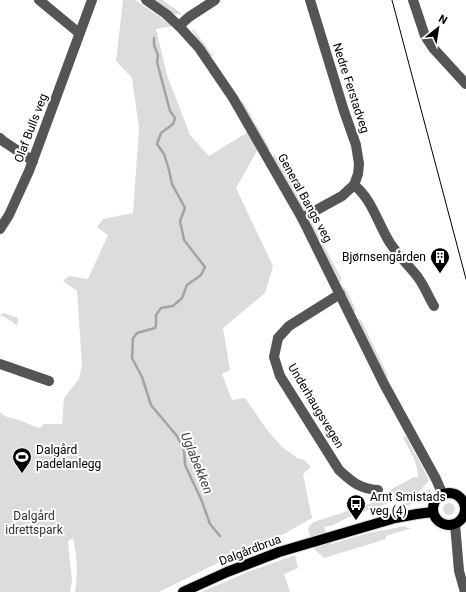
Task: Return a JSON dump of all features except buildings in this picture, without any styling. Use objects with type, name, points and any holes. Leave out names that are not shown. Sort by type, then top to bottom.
[{"type":"main road","points":[[453,494],[462,500],[465,510],[460,520],[455,524],[450,525],[439,522],[435,517],[434,506],[438,498],[443,495],[453,494]]},
{"type":"main road","name":"Dalgårdbrua","points":[[183,592],[227,572],[279,552],[395,518],[434,512]]},
{"type":"street","points":[[39,0],[79,33]]},
{"type":"street","name":"Olaf Bulls veg","points":[[0,229],[9,215],[33,161],[92,0]]},
{"type":"street","name":"General Bangs veg","points":[[146,0],[166,14],[179,26],[198,48],[233,98],[302,218],[384,384],[436,479],[443,495]]},
{"type":"street","points":[[179,26],[189,17],[215,0]]},
{"type":"street","name":"Nedre Ferstadveg","points":[[310,0],[356,145],[359,164],[358,174],[354,185]]},
{"type":"street","points":[[413,0],[425,36],[433,48],[466,84]]},
{"type":"street","points":[[0,138],[33,161]]},
{"type":"street","points":[[302,218],[342,196],[354,185],[361,190],[397,254],[418,278],[434,306]]},
{"type":"street","name":"Underhaugsvegen","points":[[340,294],[289,326],[278,338],[274,357],[280,376],[339,470],[359,486],[378,490]]},
{"type":"street","points":[[0,364],[49,381]]},
{"type":"street","points":[[455,524],[458,571],[465,592]]},
{"type":"green space","name":"Dalgård idrettspark","points":[[123,0],[135,0],[173,26],[156,29],[167,75],[190,135],[209,156],[248,132],[258,149],[236,188],[273,266],[265,293],[223,328],[230,370],[222,374],[232,400],[245,398],[268,431],[281,446],[297,458],[304,460],[311,467],[303,474],[312,518],[284,534],[246,549],[159,592],[75,592],[77,565],[73,538],[68,541],[72,581],[70,592],[0,592],[0,412],[7,417],[40,428],[44,424],[62,424],[64,398],[79,379],[82,364],[77,291],[63,281],[69,276],[88,279],[108,235],[97,227],[103,219],[133,213],[139,128],[132,78],[116,61]]},
{"type":"green space","points":[[152,0],[162,0],[182,14],[173,14]]},
{"type":"green space","points":[[192,30],[194,30],[213,56],[210,56]]},
{"type":"green space","points":[[242,102],[270,149],[268,150],[241,103]]},
{"type":"green space","points":[[274,154],[305,209],[301,208],[273,157]]},
{"type":"green space","points":[[311,221],[341,278],[341,282],[311,226]]},
{"type":"green space","points":[[341,285],[347,291],[356,311],[354,312]]},
{"type":"green space","points":[[4,313],[18,318],[17,326],[0,315]]},
{"type":"green space","points":[[358,318],[361,320],[388,378],[358,320]]},
{"type":"green space","points":[[406,436],[429,480],[421,489],[412,495],[403,497],[388,497],[388,491],[414,477],[418,477],[415,461],[403,438]]},
{"type":"green space","points":[[431,488],[428,495],[417,502],[417,498]]},
{"type":"green space","points":[[397,500],[349,517],[333,525],[324,527],[331,544],[369,533],[405,526],[407,528],[412,528],[386,536],[386,539],[324,558],[315,550],[308,530],[310,525],[314,522],[378,501]]},
{"type":"green space","points":[[409,501],[412,504],[384,512]]},
{"type":"green space","points":[[447,503],[451,503],[455,509],[451,515],[447,515],[443,511],[443,507]]},
{"type":"green space","points":[[295,555],[298,568],[284,574],[290,592],[201,592],[248,572]]},
{"type":"waterway","name":"Uglabekken","points":[[154,38],[154,45],[158,55],[157,62],[170,111],[175,118],[173,124],[161,133],[157,144],[164,154],[172,184],[185,208],[180,221],[184,240],[205,267],[201,275],[187,285],[182,298],[173,306],[161,308],[156,315],[155,328],[137,333],[133,338],[132,358],[142,377],[151,405],[177,436],[184,450],[185,465],[201,499],[210,524],[220,536]]},
{"type":"tram line","points":[[392,0],[466,279]]},
{"type":"place","name":"Bjørnsengården","points":[[440,274]]},
{"type":"place","name":"Dalgård padelanlegg","points":[[22,474]]},
{"type":"place","name":"Arnt Smistads veg (4)","points":[[356,521]]}]
